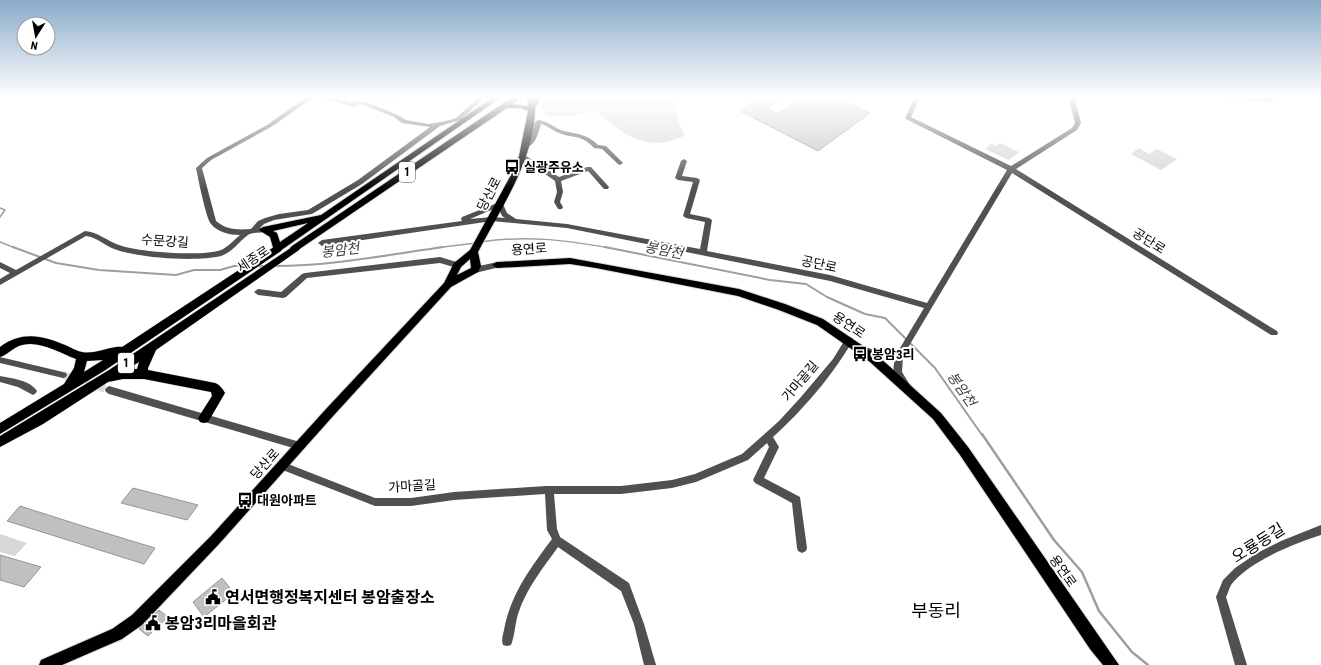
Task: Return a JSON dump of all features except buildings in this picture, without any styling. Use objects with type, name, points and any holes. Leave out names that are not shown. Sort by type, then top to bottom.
[{"type":"highway","name":"세종로","points":[[0,442],[153,346],[295,248]]},
{"type":"highway","name":"세종로","points":[[0,429],[68,388],[277,249]]},
{"type":"highway","points":[[0,353],[16,341],[34,338],[82,357],[102,356],[131,347]]},
{"type":"highway","points":[[144,374],[142,368],[153,346]]},
{"type":"highway","points":[[68,388],[80,369],[82,357]]},
{"type":"highway","points":[[101,380],[123,374],[144,374],[215,388],[219,392],[217,398],[204,418]]},
{"type":"main road","name":"세종로","points":[[277,249],[455,127]]},
{"type":"main road","name":"세종로","points":[[295,248],[474,127]]},
{"type":"main road","name":"당산로","points":[[459,266],[473,252],[500,204],[523,156],[528,127]]},
{"type":"main road","points":[[263,230],[324,217]]},
{"type":"main road","points":[[263,230],[274,235],[277,249]]},
{"type":"main road","points":[[473,252],[475,267]]},
{"type":"main road","points":[[448,285],[459,266],[470,261],[475,267]]},
{"type":"main road","name":"용연로","points":[[497,265],[570,261],[739,293],[782,307],[820,322],[853,343],[908,388],[937,416],[964,451],[1095,644],[1112,665]]},
{"type":"main road","points":[[459,266],[459,275],[465,275]]},
{"type":"main road","points":[[448,285],[475,267]]},
{"type":"main road","name":"당산로","points":[[46,665],[117,634],[137,620],[169,588],[283,466],[448,285]]},
{"type":"street","name":"세종로","points":[[263,230],[250,232],[223,231],[213,222],[199,168],[209,159],[267,127]]},
{"type":"street","name":"수문강길","points":[[19,272],[79,235],[91,233],[117,247],[141,252],[180,255],[220,254],[262,222],[273,218],[302,215],[310,212],[360,182],[435,127]]},
{"type":"street","points":[[524,146],[534,139],[537,127]]},
{"type":"street","points":[[554,127],[564,133],[570,132],[589,139],[596,147],[604,147],[620,162]]},
{"type":"street","name":"공단로","points":[[926,127],[1011,169],[1274,333]]},
{"type":"street","points":[[908,388],[898,372],[900,354],[1011,169],[1075,127]]},
{"type":"street","points":[[523,156],[558,180],[560,192],[556,202],[560,207]]},
{"type":"street","points":[[684,161],[678,178],[697,180],[686,216],[709,220],[703,254]]},
{"type":"street","points":[[558,180],[589,168],[606,187]]},
{"type":"street","points":[[322,243],[453,224],[500,204],[504,214],[516,221]]},
{"type":"street","name":"공단로","points":[[453,224],[516,221],[575,228],[830,278],[928,306]]},
{"type":"street","points":[[258,292],[283,295],[305,276],[440,260],[459,266]]},
{"type":"street","points":[[0,265],[19,272]]},
{"type":"street","points":[[475,267],[497,265]]},
{"type":"street","points":[[0,282],[19,272]]},
{"type":"street","points":[[853,343],[877,354],[900,354]]},
{"type":"street","name":"가마골길","points":[[283,466],[375,502],[411,502],[454,496],[549,490],[621,490],[672,484],[696,478],[745,457],[804,400],[853,343]]},
{"type":"street","points":[[0,360],[63,375]]},
{"type":"street","points":[[0,379],[20,384],[33,391]]},
{"type":"street","points":[[110,390],[300,446]]},
{"type":"street","points":[[768,436],[774,447],[758,480],[797,500],[802,548]]},
{"type":"street","points":[[549,490],[552,530],[557,540],[625,588],[639,624],[650,665]]},
{"type":"street","name":"오룡동길","points":[[1241,665],[1220,597],[1228,581],[1257,559],[1295,538],[1321,530]]},
{"type":"street","points":[[507,641],[513,613],[518,600],[557,540]]},
{"type":"shaded area","points":[[615,127],[681,127],[685,135],[660,143],[649,142],[637,139]]},
{"type":"shaded area","points":[[1000,143],[1019,152],[1009,160],[985,149],[991,144],[996,146]]},
{"type":"shaded area","points":[[1139,148],[1149,154],[1157,149],[1177,159],[1161,170],[1131,154]]},
{"type":"shaded area","points":[[0,534],[27,543],[15,556],[0,552]]},
{"type":"waterway","name":"봉암천","points":[[0,208],[5,210],[0,217]]},
{"type":"waterway","name":"봉암천","points":[[481,242],[514,239],[546,239],[610,248]]},
{"type":"waterway","name":"봉암천","points":[[0,242],[15,248]]},
{"type":"waterway","name":"봉암천","points":[[442,247],[476,243]]},
{"type":"waterway","name":"봉암천","points":[[13,247],[56,263],[99,270],[176,275],[194,270],[220,270],[234,266],[246,266]]},
{"type":"waterway","name":"봉암천","points":[[274,266],[295,266],[337,262],[442,247]]},
{"type":"waterway","name":"봉암천","points":[[435,248],[442,247]]},
{"type":"waterway","name":"봉암천","points":[[605,247],[610,248]]},
{"type":"waterway","name":"봉암천","points":[[610,248],[770,280],[806,284],[827,297],[865,314],[885,318],[935,368],[982,435]]},
{"type":"waterway","name":"봉암천","points":[[256,266],[266,266]]},
{"type":"waterway","name":"봉암천","points":[[982,434],[1054,540],[1082,572],[1099,611],[1132,652],[1148,665]]},
{"type":"tunnel","points":[[63,375],[109,390]]},
{"type":"place","name":"실광주유소","points":[[512,167]]},
{"type":"place","name":"봉암3리","points":[[860,354]]},
{"type":"place","name":"대원아파트","points":[[245,500]]},
{"type":"place","name":"연서면행정복지센터 봉암출장소","points":[[213,597]]},
{"type":"place","name":"봉암3리마을회관","points":[[153,623]]},
{"type":"district","name":"부동리","points":[[936,610]]}]
